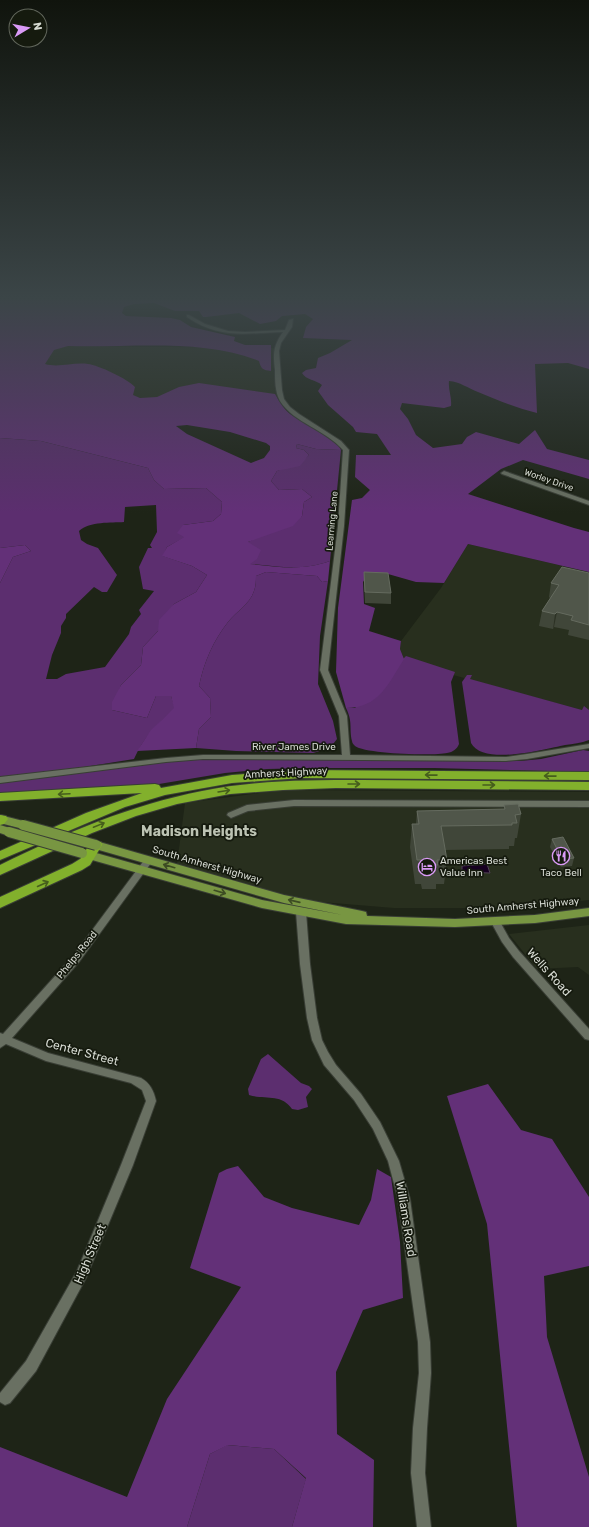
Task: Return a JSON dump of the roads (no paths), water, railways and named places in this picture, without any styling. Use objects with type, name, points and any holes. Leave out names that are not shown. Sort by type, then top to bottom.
[{"type":"highway","name":"Amherst Highway","points":[[0,856],[80,820],[121,804],[151,795],[214,781],[271,775],[301,774],[589,776]]},
{"type":"highway","points":[[0,797],[123,791],[214,781]]},
{"type":"highway","name":"Amherst Highway","points":[[0,870],[120,816],[178,800],[226,790],[316,784],[589,786]]},
{"type":"highway","points":[[0,903],[65,874],[85,862],[90,851]]},
{"type":"main road","name":"South Amherst Highway","points":[[2,824],[23,825],[90,851]]},
{"type":"main road","name":"South Amherst Highway","points":[[2,824],[90,851],[284,899],[387,922]]},
{"type":"main road","name":"South Amherst Highway","points":[[145,865],[262,904],[346,920],[455,924],[496,922],[589,912]]},
{"type":"street","name":"Learning Lane","points":[[278,370],[280,397],[286,406],[337,439],[346,450],[340,533],[324,670],[329,686],[343,716],[346,757]]},
{"type":"street","name":"Worley Drive","points":[[504,474],[589,503]]},
{"type":"street","name":"River James Drive","points":[[0,780],[203,757],[522,758],[569,748],[589,746]]},
{"type":"street","points":[[231,815],[247,808],[294,803],[589,804]]},
{"type":"street","name":"Phelps Road","points":[[2,1040],[76,959],[145,865]]},
{"type":"street","name":"Williams Road","points":[[301,912],[304,960],[312,1028],[317,1043],[332,1068],[362,1103],[376,1125],[392,1155],[404,1199],[424,1342],[425,1374],[418,1473],[424,1527]]},
{"type":"street","name":"Wells Road","points":[[496,922],[505,940],[516,954],[589,1036]]},
{"type":"street","name":"Center Street","points":[[2,1040],[46,1057],[133,1079],[146,1087],[150,1098]]},
{"type":"street","name":"High Street","points":[[5,1398],[31,1366],[82,1274],[127,1165],[149,1108],[150,1098]]},
{"type":"place","name":"Taco Bell","points":[[561,856]]},
{"type":"place","name":"Americas Best Value Inn","points":[[427,867]]},
{"type":"district","name":"Madison Heights","points":[[199,831]]}]
